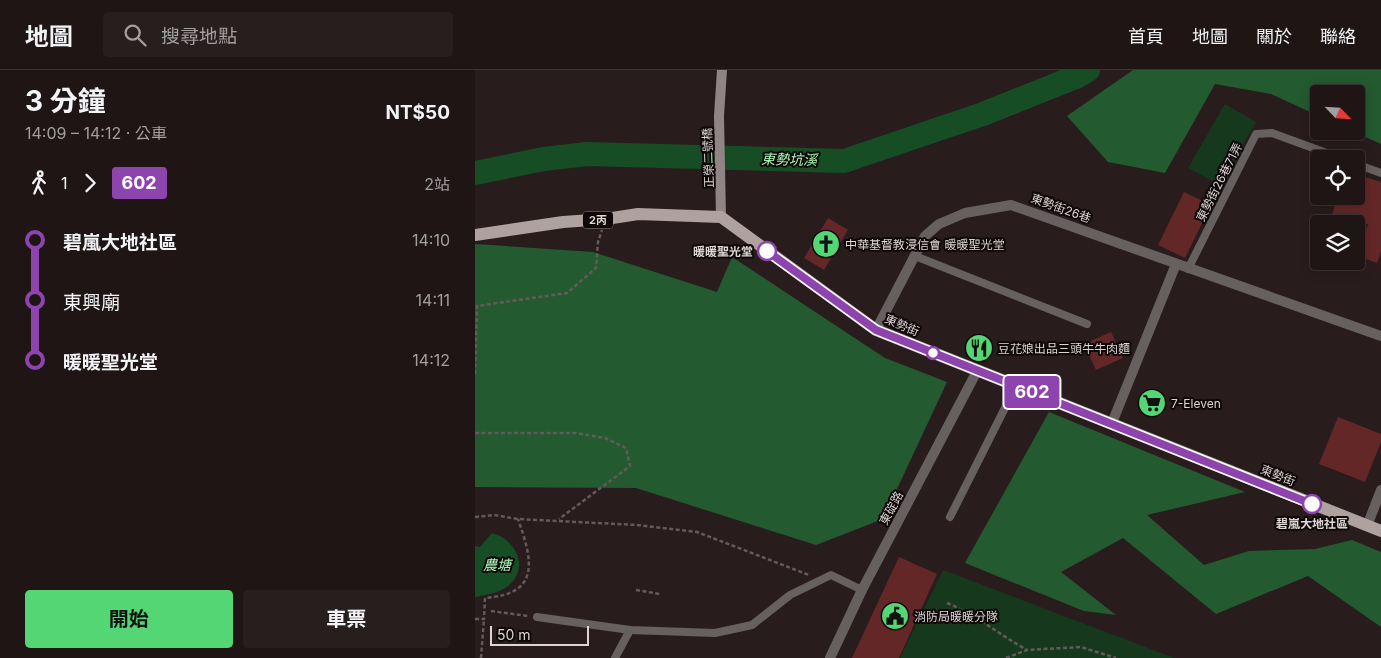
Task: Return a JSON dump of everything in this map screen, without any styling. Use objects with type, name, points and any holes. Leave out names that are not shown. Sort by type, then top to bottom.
[{"type":"main road","name":"2丙","points":[[475,234],[637,214],[721,217]]},
{"type":"main road","name":"東勢街","points":[[721,217],[876,330],[1381,531]]},
{"type":"street","name":"正榮二號橋","points":[[721,217],[719,116],[722,70]]},
{"type":"street","name":"東勢街26巷","points":[[876,330],[925,236],[939,224],[965,214],[1011,205],[1381,336]]},
{"type":"street","points":[[1112,423],[1176,264]]},
{"type":"street","name":"東碇路","points":[[829,658],[862,590],[977,371]]},
{"type":"street","points":[[1367,526],[1381,490]]},
{"type":"lane","name":"東勢街26巷71弄","points":[[1188,268],[1256,134],[1272,133],[1318,150]]},
{"type":"lane","points":[[1365,167],[1381,173]]},
{"type":"lane","points":[[915,256],[1087,324]]},
{"type":"lane","points":[[950,517],[1016,386]]},
{"type":"lane","points":[[537,617],[630,630],[715,633],[752,625],[790,594],[831,575],[862,590]]},
{"type":"lane","points":[[615,658],[630,630]]},
{"type":"path","points":[[475,374],[477,306],[567,293],[595,268],[598,242],[607,219]]},
{"type":"path","points":[[475,433],[576,433],[605,438],[626,448],[629,466],[559,520]]},
{"type":"path","points":[[475,517],[494,515],[518,519],[559,520],[697,532],[820,579]]},
{"type":"path","points":[[481,658],[485,598],[504,597],[516,591],[524,581],[529,569],[530,556],[518,519]]},
{"type":"path","points":[[636,590],[660,594]]},
{"type":"path","points":[[947,603],[972,613],[980,622],[1027,650]]},
{"type":"path","points":[[491,611],[537,617]]},
{"type":"path","points":[[475,619],[484,619]]},
{"type":"path","points":[[1006,658],[1027,650],[1081,647],[1116,658]]},
{"type":"shaded area","points":[[1133,70],[1381,70],[1381,144],[1365,137],[1365,85],[1310,85],[1310,112],[1271,94],[1215,84],[1165,173],[1108,162],[1067,116]]},
{"type":"shaded area","points":[[1225,104],[1256,122],[1220,185],[1188,168]]},
{"type":"shaded area","points":[[475,244],[593,252],[717,292],[732,257],[885,358],[947,382],[883,519],[816,545],[636,488],[475,487]]},
{"type":"shaded area","points":[[1049,412],[1245,492],[1147,515],[1204,565],[1249,551],[1315,549],[1352,540],[1381,552],[1381,627],[1308,576],[1216,614],[1123,538],[1061,572],[1116,615],[1084,611],[965,563]]},
{"type":"shaded area","points":[[943,570],[1174,658],[900,658]]},
{"type":"water","name":"農塘","points":[[492,533],[500,536],[513,547],[519,562],[518,571],[515,579],[508,586],[492,593],[475,597],[475,546],[480,547]]},
{"type":"building","points":[[1365,177],[1381,182],[1381,251],[1377,263],[1365,259],[1365,233],[1368,224],[1365,224],[1365,215],[1332,215],[1335,205],[1365,205]]},
{"type":"building","points":[[1184,192],[1211,205],[1185,258],[1158,245]]},
{"type":"building","name":"中華基督教浸信會 暖暖聖光堂","points":[[828,218],[848,230],[824,270],[804,258]]},
{"type":"building","points":[[1111,332],[1123,358],[1096,370],[1084,344]]},
{"type":"building","points":[[1338,417],[1381,434],[1381,442],[1365,482],[1319,464]]},
{"type":"building","name":"消防局暖暖分隊","points":[[899,557],[937,574],[899,658],[852,658]]},
{"type":"waterway","name":"東勢坑溪","points":[[475,173],[544,159],[587,154],[844,161],[983,114],[1078,76],[1088,70]]},
{"type":"bus line","name":"602","points":[[767,251],[876,330],[1312,504]]},
{"type":"place","name":"中華基督教浸信會 暖暖聖光堂","points":[[826,244]]},
{"type":"place","name":"暖暖聖光堂","points":[[767,251]]},
{"type":"place","name":"豆花娘出品三頭牛牛肉麵","points":[[979,348]]},
{"type":"place","name":"7-Eleven","points":[[1152,403]]},
{"type":"place","name":"碧嵐大地社區","points":[[1312,504]]},
{"type":"place","name":"消防局暖暖分隊","points":[[895,616]]}]
